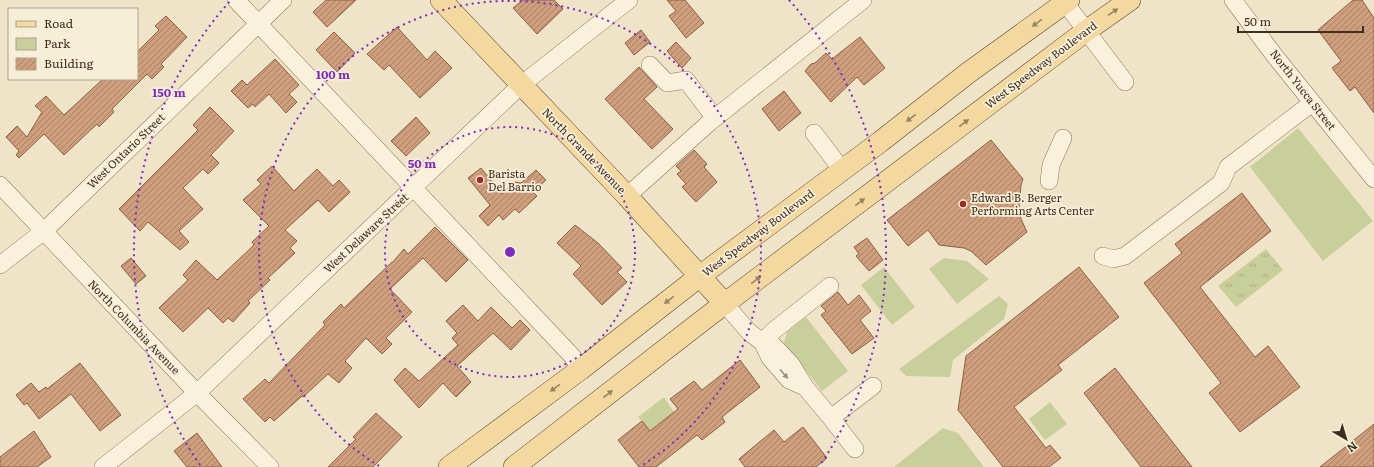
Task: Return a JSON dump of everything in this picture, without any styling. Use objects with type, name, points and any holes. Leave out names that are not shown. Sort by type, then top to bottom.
[{"type":"main road","name":"North Grande Avenue","points":[[441,0],[627,196],[725,304]]},
{"type":"main road","name":"West Speedway Boulevard","points":[[514,467],[725,304],[1086,31],[1130,0]]},
{"type":"main road","name":"West Speedway Boulevard","points":[[448,467],[581,369],[700,276],[842,170],[968,73],[1066,1]]},
{"type":"street","points":[[236,0],[572,356],[581,369]]},
{"type":"street","name":"West Ontario Street","points":[[0,265],[44,232],[283,0]]},
{"type":"street","name":"West Delaware Street","points":[[103,467],[197,393],[521,85],[629,0]]},
{"type":"street","points":[[627,196],[715,118],[863,0]]},
{"type":"street","name":"North Yucca Street","points":[[1233,0],[1312,103],[1374,179]]},
{"type":"street","points":[[1066,1],[1086,31],[1124,82]]},
{"type":"street","points":[[650,65],[667,82],[686,80],[715,118]]},
{"type":"street","points":[[1103,256],[1113,259],[1125,256],[1221,183],[1228,167],[1312,103]]},
{"type":"street","points":[[814,133],[842,170]]},
{"type":"street","points":[[1049,181],[1051,165],[1063,138]]},
{"type":"street","name":"North Columbia Avenue","points":[[0,185],[197,393],[270,467]]},
{"type":"street","points":[[762,342],[772,332],[830,286]]},
{"type":"street","points":[[725,304],[749,332],[762,342],[770,358],[789,380],[805,387],[855,449]]},
{"type":"street","points":[[831,418],[873,386]]},
{"type":"street","points":[[533,467],[544,444]]},
{"type":"green space","points":[[1298,128],[1373,221],[1323,261],[1250,167]]},
{"type":"green space","points":[[1266,249],[1283,270],[1236,307],[1218,286]]},
{"type":"green space","points":[[944,258],[967,261],[989,279],[957,304],[929,269]]},
{"type":"green space","points":[[884,267],[915,307],[892,325],[861,285]]},
{"type":"green space","points":[[999,296],[1008,304],[1004,319],[953,360],[950,377],[906,376],[899,369]]},
{"type":"green space","points":[[806,317],[848,371],[822,391],[784,343],[787,332]]},
{"type":"green space","points":[[664,397],[674,412],[650,431],[638,417]]},
{"type":"green space","points":[[1050,402],[1067,424],[1045,440],[1029,419]]},
{"type":"green space","points":[[943,428],[958,433],[984,467],[894,467]]},
{"type":"building","points":[[326,0],[356,0],[327,27],[313,12]]},
{"type":"building","points":[[523,0],[554,0],[563,9],[537,34],[513,8]]},
{"type":"building","points":[[667,0],[685,0],[704,23],[686,38],[669,16],[676,11]]},
{"type":"building","points":[[1353,0],[1362,0],[1374,18],[1374,113],[1355,87],[1350,91],[1332,68],[1341,61],[1318,30]]},
{"type":"building","points":[[166,16],[187,37],[161,64],[164,67],[152,79],[147,74],[112,109],[114,112],[99,127],[97,124],[64,155],[44,134],[19,158],[16,155],[19,151],[6,137],[17,126],[27,137],[42,112],[35,106],[46,96],[64,115],[102,80],[138,80],[138,51],[159,30],[155,26]]},
{"type":"building","points":[[397,27],[427,60],[435,51],[452,68],[420,98],[389,65],[384,70],[367,54]]},
{"type":"building","points":[[641,30],[650,42],[634,55],[625,43]]},
{"type":"building","points":[[334,32],[355,53],[337,72],[316,50]]},
{"type":"building","points":[[860,37],[885,68],[864,85],[857,77],[831,102],[805,71],[811,64],[815,63],[826,53],[832,59]]},
{"type":"building","points":[[676,42],[691,58],[682,68],[667,51]]},
{"type":"building","points":[[275,59],[299,85],[289,94],[297,102],[286,113],[269,94],[255,107],[253,104],[248,108],[231,91],[242,80],[247,85]]},
{"type":"building","points":[[639,67],[657,87],[644,99],[673,129],[652,149],[605,99]]},
{"type":"building","points":[[784,91],[801,113],[779,131],[762,109]]},
{"type":"building","points":[[210,107],[234,131],[211,155],[219,163],[208,174],[203,169],[183,188],[203,209],[179,231],[189,242],[180,250],[148,222],[140,231],[119,209],[198,130],[193,125]]},
{"type":"building","points":[[416,117],[430,133],[406,156],[391,141]]},
{"type":"building","name":"Edward B. Berger Performing Arts Center","points":[[991,140],[1023,179],[1019,207],[1021,219],[1027,232],[986,265],[971,251],[964,248],[939,245],[928,230],[908,246],[887,220]]},
{"type":"building","points":[[694,150],[707,164],[704,167],[717,182],[696,202],[682,187],[686,184],[677,174],[681,171],[676,166]]},
{"type":"building","points":[[272,166],[294,191],[317,169],[333,186],[339,180],[350,192],[329,212],[318,200],[285,230],[297,241],[290,248],[295,253],[268,278],[270,280],[248,301],[250,303],[233,322],[228,318],[223,323],[208,308],[183,332],[159,308],[188,280],[183,275],[196,260],[217,280],[254,245],[252,242],[269,226],[243,200],[261,184],[257,180]]},
{"type":"building","points":[[481,168],[502,194],[515,182],[521,183],[536,170],[546,180],[533,192],[537,196],[519,213],[515,209],[503,220],[499,215],[488,226],[479,216],[490,205],[468,178]]},
{"type":"building","points":[[1242,193],[1271,231],[1200,287],[1255,357],[1268,346],[1300,387],[1240,432],[1209,393],[1221,383],[1144,283],[1182,253],[1175,244]]},
{"type":"building","points":[[575,225],[598,243],[622,268],[617,272],[627,282],[602,305],[573,274],[581,266],[557,243]]},
{"type":"building","points":[[435,227],[468,260],[446,282],[423,258],[390,289],[412,312],[386,338],[392,344],[382,354],[366,338],[345,361],[352,368],[339,383],[328,374],[274,421],[270,417],[265,422],[243,399],[265,379],[269,383],[325,325],[323,322],[341,304],[344,308],[392,263],[404,249],[408,254]]},
{"type":"building","points":[[867,238],[883,260],[869,271],[856,256],[859,254],[854,247]]},
{"type":"building","points":[[131,258],[146,276],[136,284],[121,266]]},
{"type":"building","points":[[1079,267],[1119,317],[1058,365],[1062,370],[1014,407],[1046,448],[1050,445],[1061,458],[1049,467],[1003,467],[958,410],[966,356]]},
{"type":"building","points":[[838,292],[848,305],[859,295],[871,311],[860,320],[874,338],[852,354],[821,315],[826,311],[821,306]]},
{"type":"building","points":[[463,305],[478,321],[491,307],[512,328],[520,320],[530,330],[511,350],[493,333],[457,366],[471,382],[456,397],[443,383],[419,408],[394,380],[405,368],[419,381],[458,345],[452,338],[457,333],[446,321]]},
{"type":"building","points":[[740,360],[760,387],[722,417],[725,422],[702,440],[697,435],[656,467],[639,467],[618,440],[642,421],[650,431],[678,409],[670,399],[694,381],[702,390]]},
{"type":"building","points":[[80,363],[121,415],[100,431],[71,394],[39,419],[27,403],[24,405],[16,395],[31,383],[39,392],[46,387],[47,389]]},
{"type":"building","points":[[1115,368],[1192,467],[1141,467],[1084,393]]},
{"type":"building","points":[[376,413],[402,437],[373,467],[328,467],[356,439],[353,437]]},
{"type":"building","points":[[1374,424],[1374,467],[1320,467]]},
{"type":"building","points":[[803,427],[827,458],[816,467],[745,467],[739,459],[774,430],[784,442]]},
{"type":"building","points":[[34,431],[51,457],[37,467],[0,467],[0,457]]},
{"type":"building","points":[[197,433],[222,467],[187,467],[174,451]]},
{"type":"place","name":"Barista Del Barrio","points":[[480,180]]},
{"type":"place","name":"Edward B. Berger Performing Arts Center","points":[[963,204]]}]
